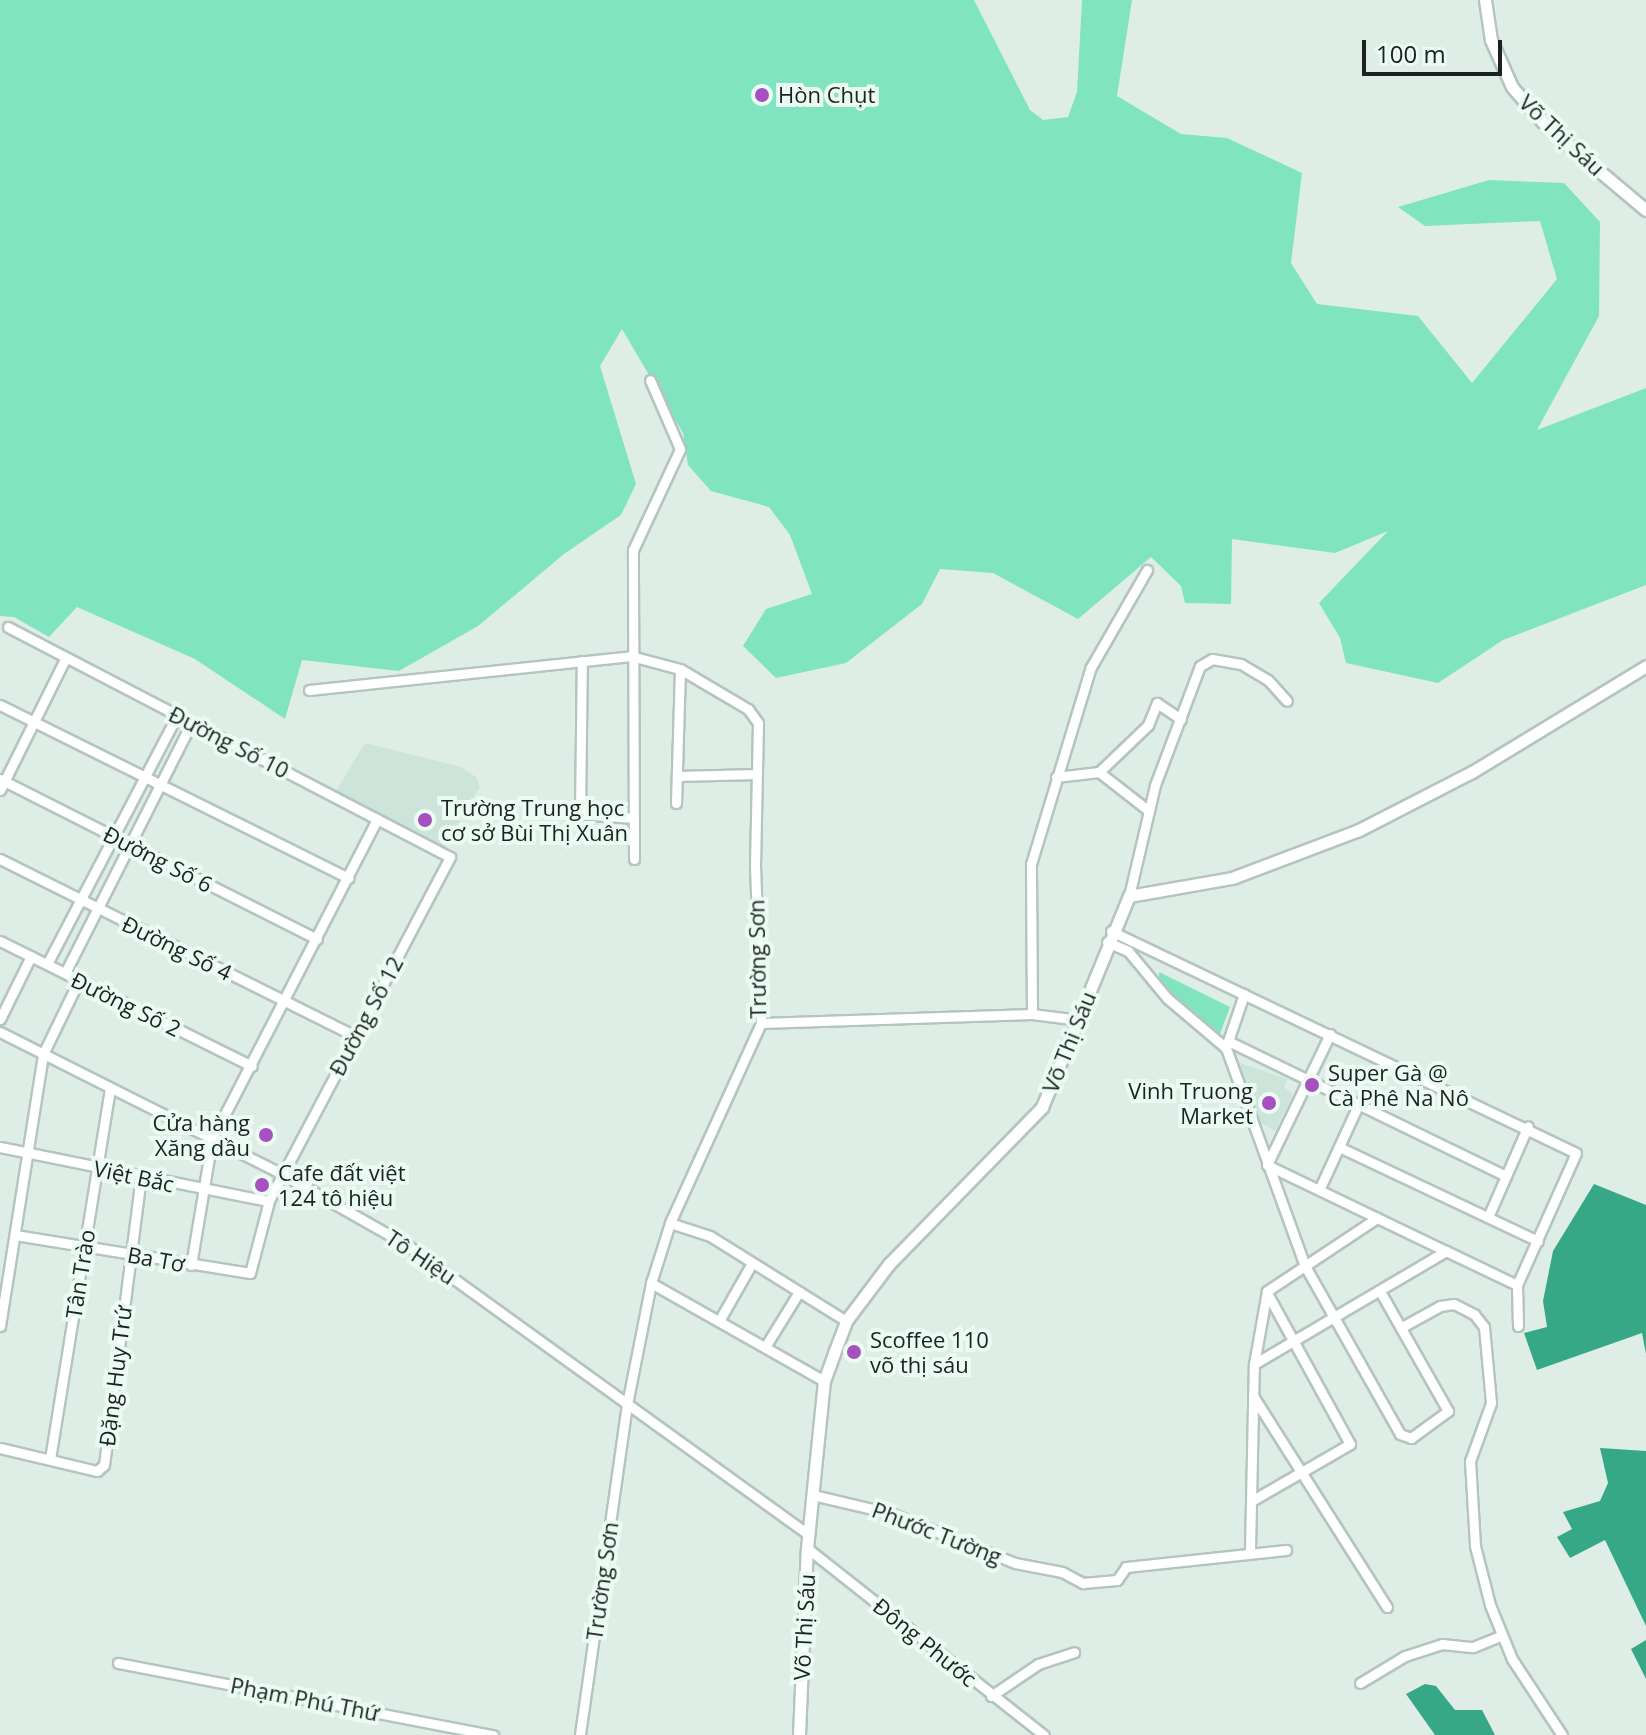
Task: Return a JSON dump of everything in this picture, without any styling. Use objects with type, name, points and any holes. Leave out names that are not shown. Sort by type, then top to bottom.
[{"type":"main road","name":"Võ Thị Sáu","points":[[1485,0],[1491,40],[1512,87],[1547,127],[1646,210]]},
{"type":"main road","points":[[1129,896],[1232,878],[1359,830],[1472,772],[1646,666]]},
{"type":"main road","name":"Võ Thị Sáu","points":[[799,1735],[808,1542],[824,1381],[846,1321],[889,1264],[1042,1107],[1080,1020],[1109,937],[1129,896]]},
{"type":"street","points":[[634,859],[631,656],[635,539],[680,449],[650,380]]},
{"type":"street","points":[[1032,1014],[1029,880],[1056,777],[1091,667],[1147,570]]},
{"type":"street","name":"Đường Số 10","points":[[8,627],[450,857]]},
{"type":"street","name":"Trường Sơn","points":[[309,690],[631,656],[680,669],[752,713],[758,723],[761,1023],[670,1223],[651,1283],[627,1404],[580,1735]]},
{"type":"street","points":[[1,783],[66,657]]},
{"type":"street","points":[[1129,896],[1149,811],[1194,677],[1212,659],[1255,670],[1287,701]]},
{"type":"street","points":[[580,814],[582,661]]},
{"type":"street","points":[[676,803],[680,669]]},
{"type":"street","points":[[1056,777],[1099,772],[1148,725],[1157,703],[1181,719]]},
{"type":"street","points":[[0,705],[348,878]]},
{"type":"street","points":[[47,964],[177,715]]},
{"type":"street","points":[[65,973],[192,722]]},
{"type":"street","points":[[1099,772],[1149,811]]},
{"type":"street","points":[[677,776],[757,774]]},
{"type":"street","name":"Đường Số 6","points":[[1,783],[130,844],[317,939]]},
{"type":"street","points":[[551,812],[634,818]]},
{"type":"street","points":[[191,1265],[212,1139],[377,819]]},
{"type":"street","name":"Đường Số 12","points":[[250,1273],[269,1201],[450,857]]},
{"type":"street","name":"Đường Số 4","points":[[0,859],[355,1036]]},
{"type":"street","points":[[1109,937],[1244,994],[1572,1148],[1576,1158],[1517,1285],[1518,1326]]},
{"type":"street","points":[[1109,937],[1128,951],[1167,998],[1227,1045],[1308,1079],[1506,1176]]},
{"type":"street","name":"Đường Số 2","points":[[0,941],[252,1066]]},
{"type":"street","points":[[0,1019],[31,956]]},
{"type":"street","points":[[0,1326],[43,1054],[79,980]]},
{"type":"street","points":[[1244,994],[1227,1045],[1267,1165],[1305,1266],[1334,1320],[1408,1439],[1448,1411],[1381,1293]]},
{"type":"street","points":[[761,1023],[1032,1014],[1080,1020]]},
{"type":"street","name":"Tô Hiệu","points":[[0,1032],[282,1174],[407,1245],[627,1404],[808,1542]]},
{"type":"street","points":[[1267,1165],[1330,1034]]},
{"type":"street","name":"Tân Trào","points":[[50,1459],[110,1088]]},
{"type":"street","points":[[1319,1190],[1359,1103]]},
{"type":"street","points":[[1488,1217],[1528,1126]]},
{"type":"street","name":"Việt Bắc","points":[[0,1147],[141,1178],[269,1201]]},
{"type":"street","points":[[1339,1147],[1538,1241]]},
{"type":"street","points":[[1267,1165],[1517,1285]]},
{"type":"street","name":"Đặng Huy Trứ","points":[[0,1448],[97,1471],[104,1465],[141,1178]]},
{"type":"street","points":[[1286,1550],[1250,1550],[1254,1364],[1267,1293],[1377,1218]]},
{"type":"street","points":[[670,1223],[710,1236],[846,1321]]},
{"type":"street","name":"Ba Tơ","points":[[15,1235],[250,1273]]},
{"type":"street","points":[[1254,1364],[1381,1293],[1446,1251]]},
{"type":"street","points":[[719,1321],[752,1263]]},
{"type":"street","points":[[651,1283],[824,1381]]},
{"type":"street","points":[[765,1347],[799,1292]]},
{"type":"street","points":[[1253,1500],[1303,1473],[1350,1441],[1292,1344],[1267,1293]]},
{"type":"street","points":[[1402,1327],[1440,1306],[1454,1304],[1474,1314],[1484,1327],[1490,1413],[1471,1452],[1469,1486],[1482,1576],[1518,1671],[1562,1735]]},
{"type":"street","points":[[1253,1396],[1387,1607]]},
{"type":"street","name":"Phước Tường","points":[[813,1495],[890,1513],[1015,1563],[1062,1572],[1083,1583],[1107,1583],[1123,1575],[1126,1567],[1200,1563],[1250,1550]]},
{"type":"street","name":"Đông Phước","points":[[808,1542],[991,1696],[1044,1735]]},
{"type":"street","points":[[1360,1683],[1405,1656],[1442,1644],[1473,1647],[1502,1635]]},
{"type":"street","points":[[991,1696],[1038,1664],[1074,1652]]},
{"type":"street","name":"Phạm Phú Thứ","points":[[118,1663],[493,1735]]},
{"type":"shaded area","points":[[0,0],[974,0],[1030,110],[1043,120],[1068,117],[1077,92],[1082,0],[1132,0],[1117,96],[1181,134],[1227,138],[1302,173],[1291,263],[1317,304],[1418,316],[1472,383],[1557,279],[1540,221],[1425,226],[1398,207],[1489,180],[1564,183],[1600,222],[1599,316],[1537,430],[1646,388],[1646,585],[1503,640],[1438,683],[1346,663],[1340,638],[1319,603],[1388,531],[1335,553],[1232,539],[1231,604],[1185,603],[1181,586],[1151,557],[1078,619],[993,573],[940,569],[922,604],[846,663],[776,678],[743,646],[766,609],[812,594],[790,535],[769,507],[711,491],[688,465],[683,433],[622,329],[600,366],[636,484],[621,515],[564,554],[478,626],[399,671],[302,660],[285,719],[195,659],[77,607],[49,637],[14,617],[0,616]]},
{"type":"shaded area","name":"Trường Trung học cơ sở Bùi Thị Xuân","points":[[365,743],[461,767],[476,777],[480,787],[444,849],[336,791]]},
{"type":"shaded area","points":[[1159,972],[1230,1007],[1220,1034],[1193,1015],[1159,979]]},
{"type":"shaded area","name":"Vinh Truong Market","points":[[1240,1063],[1288,1079],[1284,1087],[1293,1094],[1275,1131],[1256,1120]]},
{"type":"shaded area","points":[[1594,1184],[1646,1205],[1646,1354],[1642,1333],[1537,1370],[1524,1333],[1547,1327],[1543,1301],[1553,1251]]},
{"type":"shaded area","points":[[1600,1448],[1646,1451],[1646,1626],[1605,1540],[1570,1558],[1557,1537],[1572,1529],[1563,1512],[1600,1501],[1608,1483]]},
{"type":"shaded area","points":[[1646,1640],[1646,1679],[1631,1649]]},
{"type":"shaded area","points":[[1425,1684],[1436,1686],[1455,1710],[1482,1710],[1495,1735],[1435,1735],[1406,1694]]},
{"type":"place","name":"Hòn Chụt","points":[[762,95]]},
{"type":"place","name":"Trường Trung học cơ sở Bùi Thị Xuân","points":[[425,820]]},
{"type":"place","name":"Super Gà @ Cà Phê Na Nô","points":[[1312,1085]]},
{"type":"place","name":"Vinh Truong Market","points":[[1269,1103]]},
{"type":"place","name":"Cửa hàng Xăng dầu","points":[[266,1135]]},
{"type":"place","name":"Cafe đất việt 124 tô hiệu","points":[[262,1185]]},
{"type":"place","name":"Scoffee 110 võ thị sáu","points":[[854,1352]]}]
